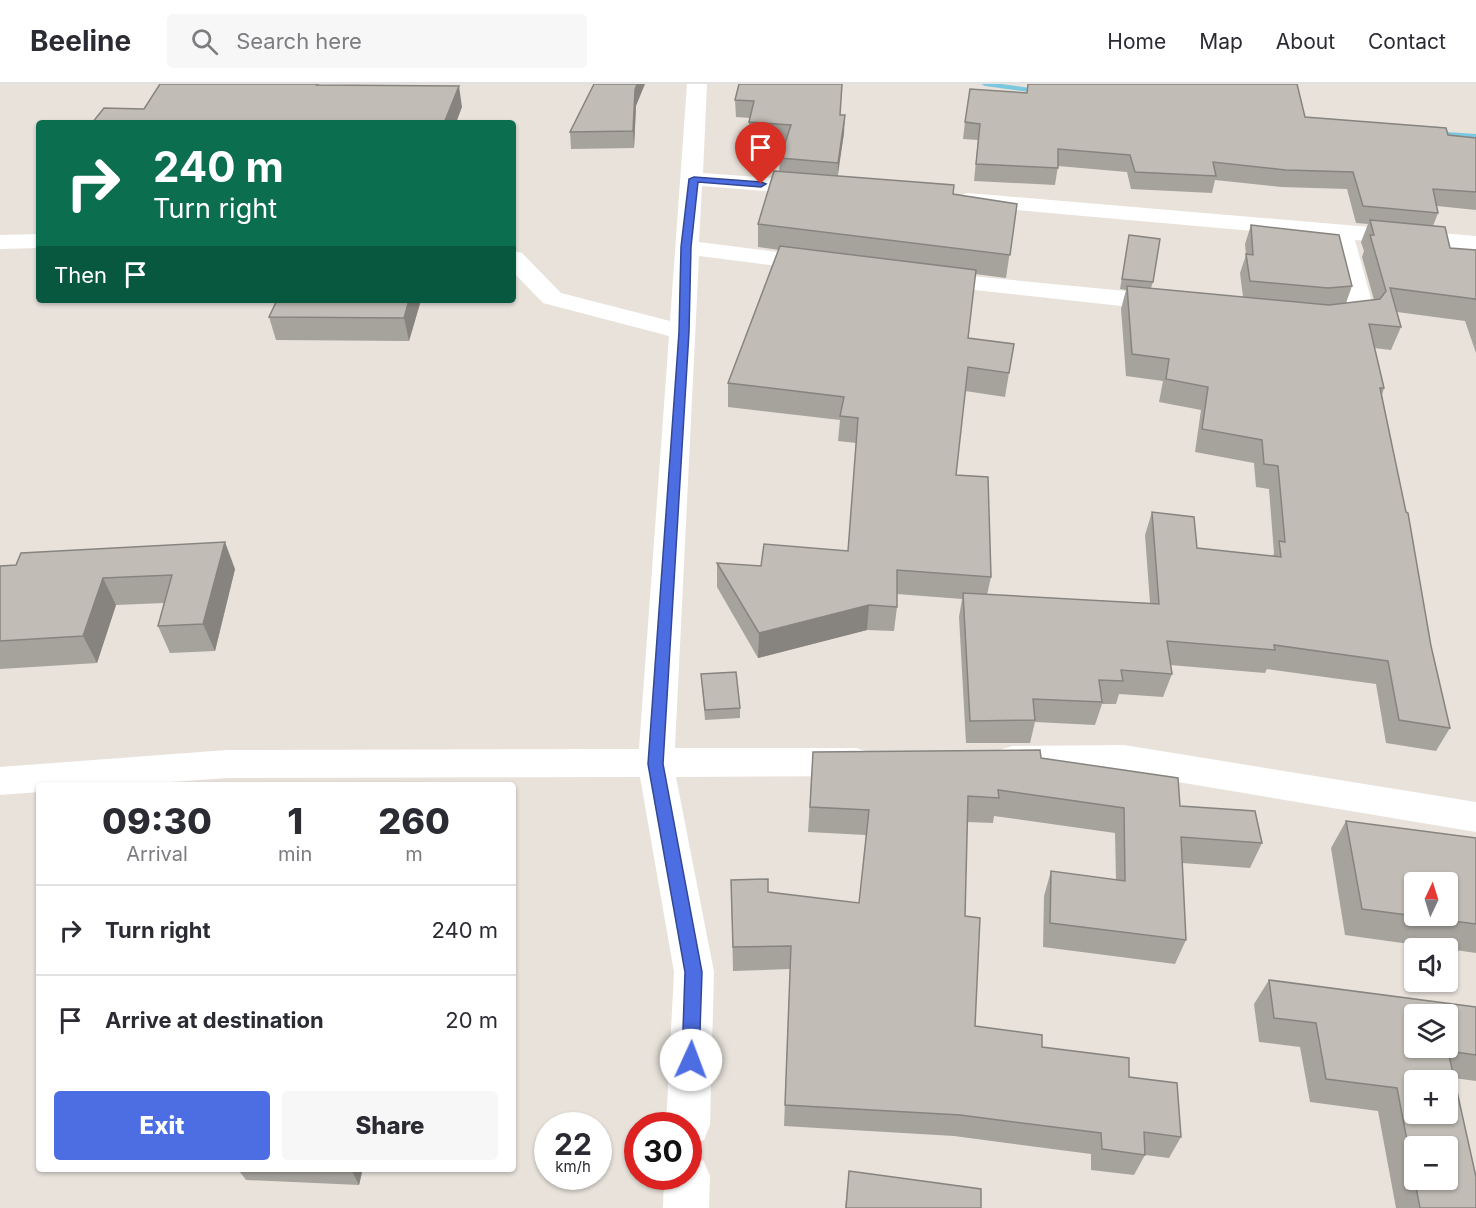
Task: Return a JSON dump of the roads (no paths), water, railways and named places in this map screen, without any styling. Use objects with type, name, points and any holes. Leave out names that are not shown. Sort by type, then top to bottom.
[{"type":"street","points":[[689,1112],[694,972],[656,764],[684,332],[686,247],[694,179],[697,84]]},
{"type":"street","points":[[694,179],[833,190]]},
{"type":"street","points":[[950,198],[1476,243]]},
{"type":"street","points":[[1310,316],[1362,314],[1341,230]]},
{"type":"street","points":[[0,242],[36,241]]},
{"type":"street","points":[[686,247],[838,267]]},
{"type":"street","points":[[516,260],[525,268],[536,288],[552,298],[684,332]]},
{"type":"street","points":[[909,276],[991,287],[1191,305]]},
{"type":"street","points":[[983,761],[1124,759],[1476,817]]},
{"type":"street","points":[[0,781],[227,764],[890,762]]},
{"type":"street","points":[[686,1208],[687,1190]]},
{"type":"waterway","points":[[985,84],[1044,92]]},
{"type":"waterway","points":[[1434,133],[1476,136]]}]
